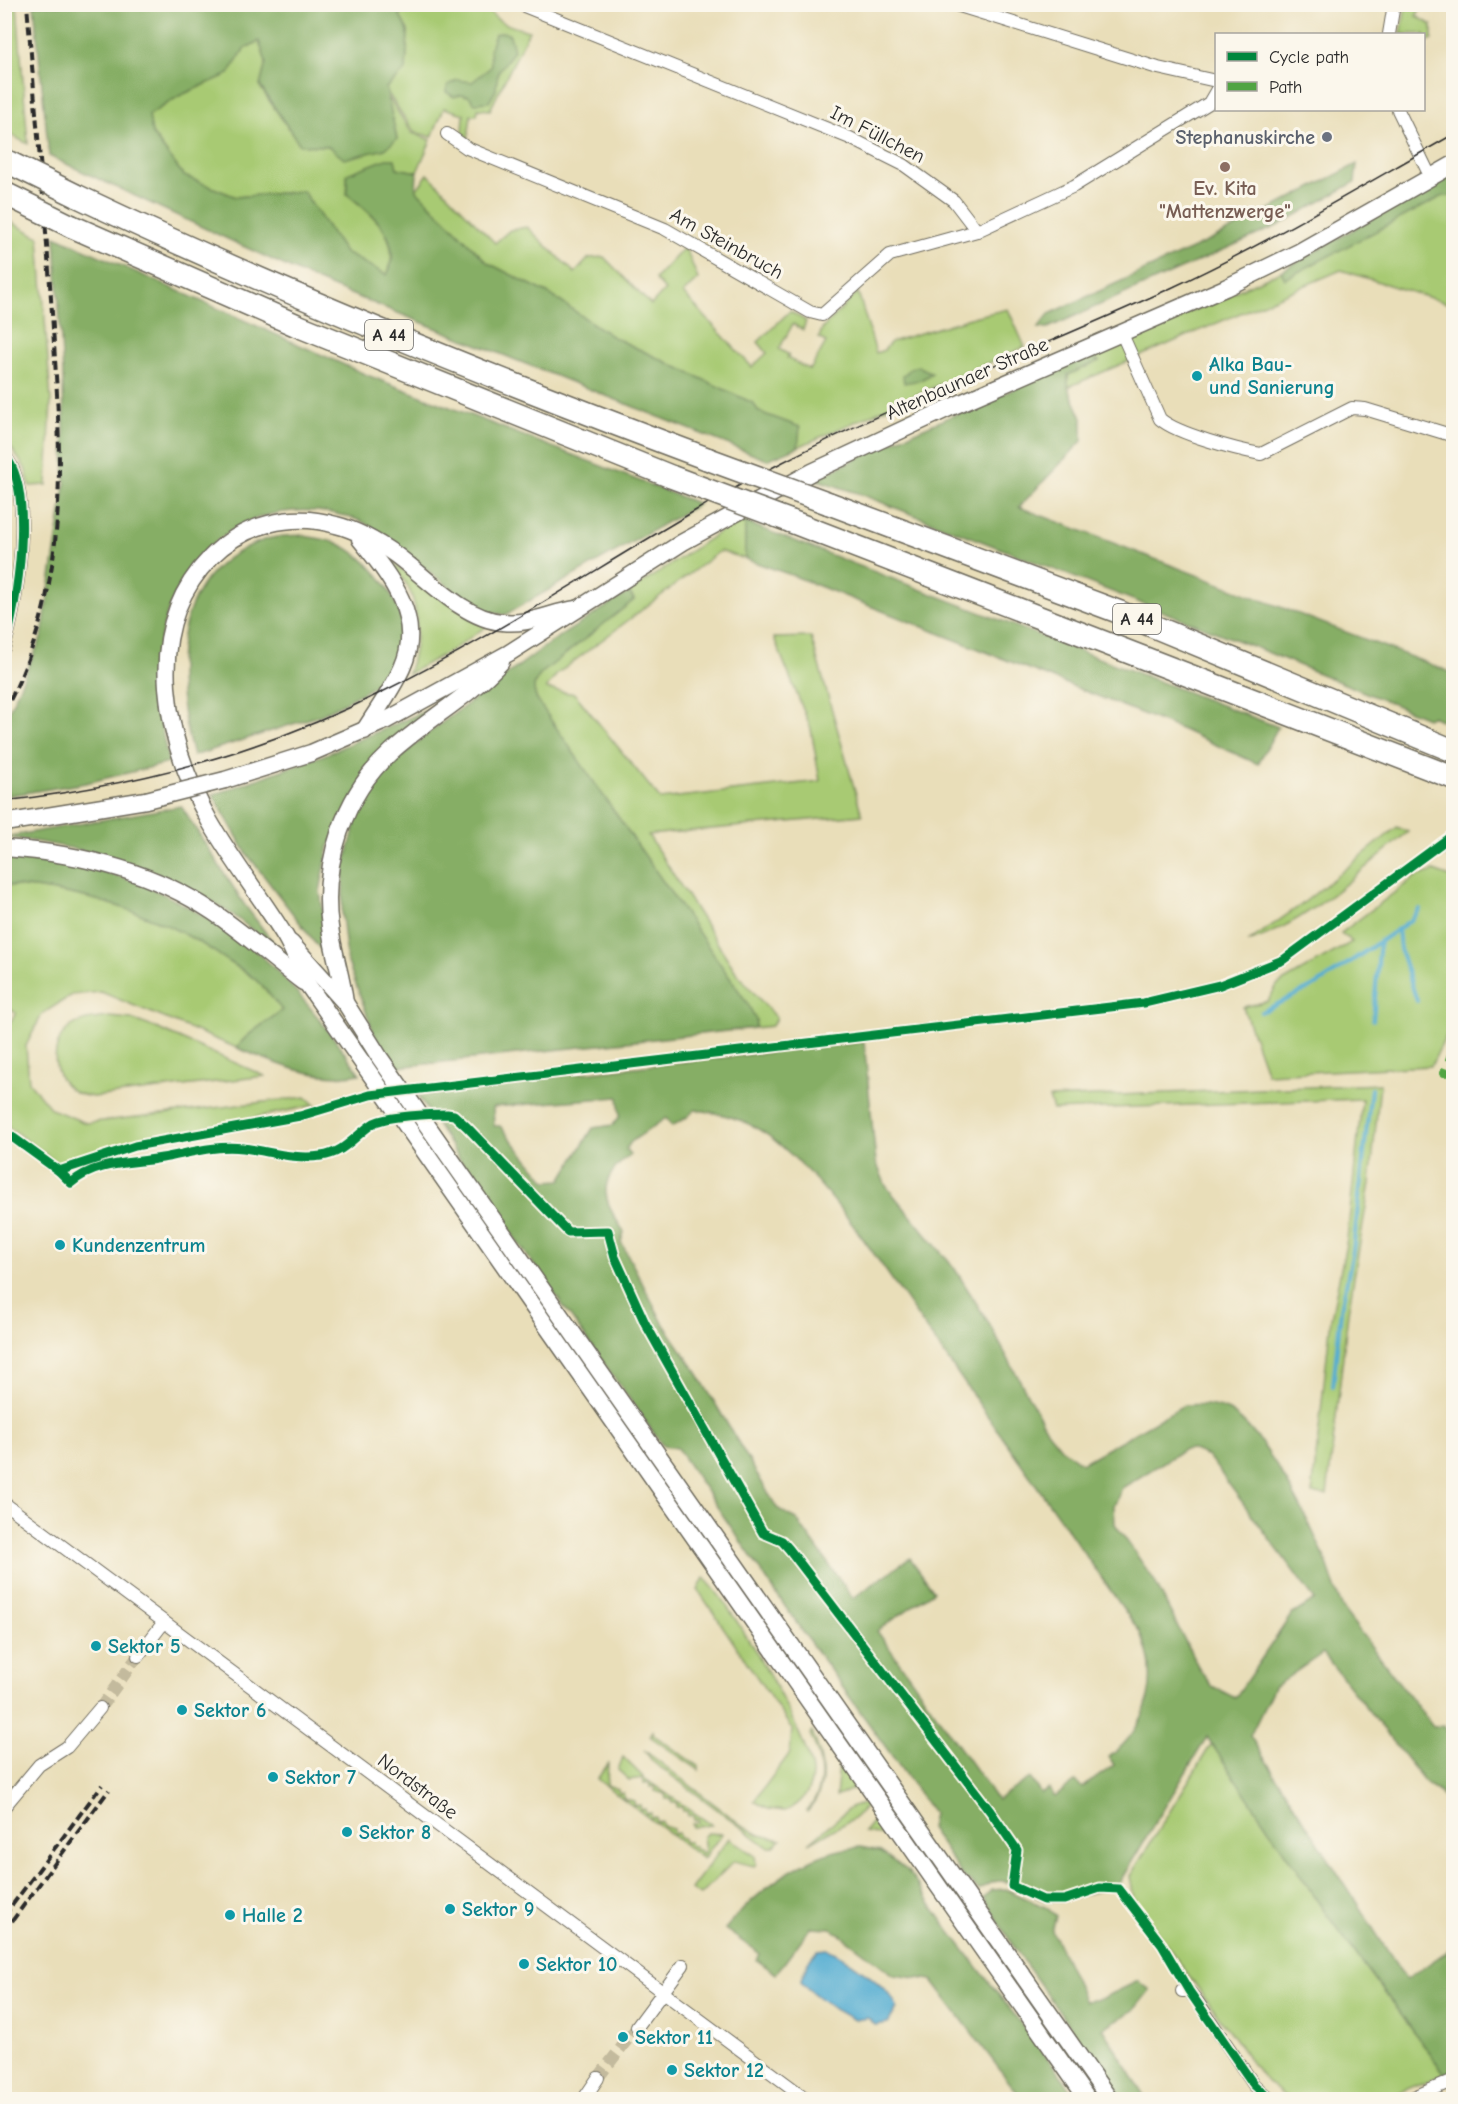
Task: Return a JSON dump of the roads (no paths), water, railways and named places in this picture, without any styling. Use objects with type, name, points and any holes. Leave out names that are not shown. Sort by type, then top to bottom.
[{"type":"highway","name":"A 44","points":[[4,160],[76,196],[281,290],[502,381],[1119,612],[1448,748]]},
{"type":"highway","name":"A 44","points":[[4,193],[70,226],[296,325],[672,477],[1454,778]]},
{"type":"main road","name":"Altenbaunaer Straße","points":[[509,652],[683,542],[812,472],[949,408],[1122,334],[1299,252],[1454,164]]},
{"type":"main road","points":[[576,609],[519,623],[479,617],[394,553],[355,532],[318,521],[293,519],[273,522],[233,539],[217,551],[192,580],[177,611],[167,652],[165,678],[169,711],[188,774],[221,841],[286,938],[308,985],[356,1054],[416,1124],[1110,2100]]},
{"type":"main road","points":[[355,532],[399,590],[409,632],[403,666],[364,731]]},
{"type":"main road","points":[[4,822],[146,800],[225,780],[311,753],[364,731],[509,652]]},
{"type":"main road","points":[[346,1004],[330,927],[328,888],[333,854],[349,809],[368,779],[389,753],[486,679],[509,652]]},
{"type":"main road","points":[[4,848],[41,851],[92,860],[174,889],[211,911],[308,985]]},
{"type":"main road","points":[[286,938],[300,950],[346,1004],[380,1058],[416,1124],[1088,2100]]},
{"type":"street","name":"Im Füllchen","points":[[519,4],[860,143],[903,165],[954,201],[977,231]]},
{"type":"street","points":[[953,4],[1158,68],[1215,81]]},
{"type":"street","points":[[1389,33],[1394,4]]},
{"type":"street","points":[[977,231],[1074,186],[1209,103],[1215,93]]},
{"type":"street","points":[[1398,111],[1431,178]]},
{"type":"street","name":"Am Steinbruch","points":[[447,134],[467,148],[665,229],[810,312],[822,315],[890,255],[912,247],[958,238],[977,231]]},
{"type":"street","points":[[1122,334],[1160,419],[1167,426],[1218,443],[1261,454],[1352,408],[1365,409],[1454,436]]},
{"type":"street","points":[[4,455],[18,480],[21,497],[19,578],[13,620],[4,648]]},
{"type":"street","name":"Nordstraße","points":[[4,1503],[808,2100]]},
{"type":"street","points":[[138,1656],[164,1622]]},
{"type":"street","points":[[4,1807],[39,1765],[67,1747],[100,1708]]},
{"type":"street","points":[[637,2027],[683,1965]]},
{"type":"street","points":[[1182,1991],[1189,1991],[1254,2085],[1271,2100]]},
{"type":"street","points":[[583,2100],[598,2078]]},
{"type":"street","points":[[1407,2100],[1454,2080]]},
{"type":"water","points":[[827,1949],[856,1966],[887,1992],[897,2008],[888,2023],[875,2025],[868,2018],[854,2020],[831,2007],[802,1984],[801,1980],[808,1962],[818,1950]]},
{"type":"waterway","points":[[1446,855],[1450,843]]},
{"type":"waterway","points":[[1261,1012],[1318,984],[1411,920],[1420,909]]},
{"type":"waterway","points":[[1398,929],[1400,949],[1417,1001]]},
{"type":"waterway","points":[[1373,1020],[1380,940]]},
{"type":"waterway","points":[[1333,1386],[1341,1310],[1353,1251],[1371,1089]]},
{"type":"tunnel","points":[[100,1708],[138,1656]]},
{"type":"tunnel","points":[[598,2078],[637,2027]]},
{"type":"tram line","points":[[4,801],[102,786],[198,763],[292,732],[338,713],[433,666],[483,638],[730,490],[781,463],[925,395],[1207,271],[1314,214],[1454,134]]},
{"type":"railway","points":[[4,712],[26,664],[42,615],[52,566],[59,467],[52,313],[27,4]]},
{"type":"railway","points":[[4,1916],[102,1785]]},
{"type":"railway","points":[[4,1932],[109,1790]]},
{"type":"place","name":"Stephanuskirche","points":[[1327,137]]},
{"type":"place","name":"Ev. Kita \"Mattenzwerge\"","points":[[1225,167]]},
{"type":"place","name":"Alka Bau- und Sanierung","points":[[1197,376]]},
{"type":"place","name":"Kundenzentrum","points":[[60,1245]]},
{"type":"place","name":"Sektor 5","points":[[96,1646]]},
{"type":"place","name":"Sektor 6","points":[[182,1710]]},
{"type":"place","name":"Sektor 7","points":[[273,1777]]},
{"type":"place","name":"Sektor 8","points":[[347,1832]]},
{"type":"place","name":"Sektor 9","points":[[450,1909]]},
{"type":"place","name":"Halle 2","points":[[230,1915]]},
{"type":"place","name":"Sektor 10","points":[[524,1964]]},
{"type":"place","name":"Sektor 11","points":[[623,2037]]},
{"type":"place","name":"Sektor 12","points":[[672,2070]]}]
